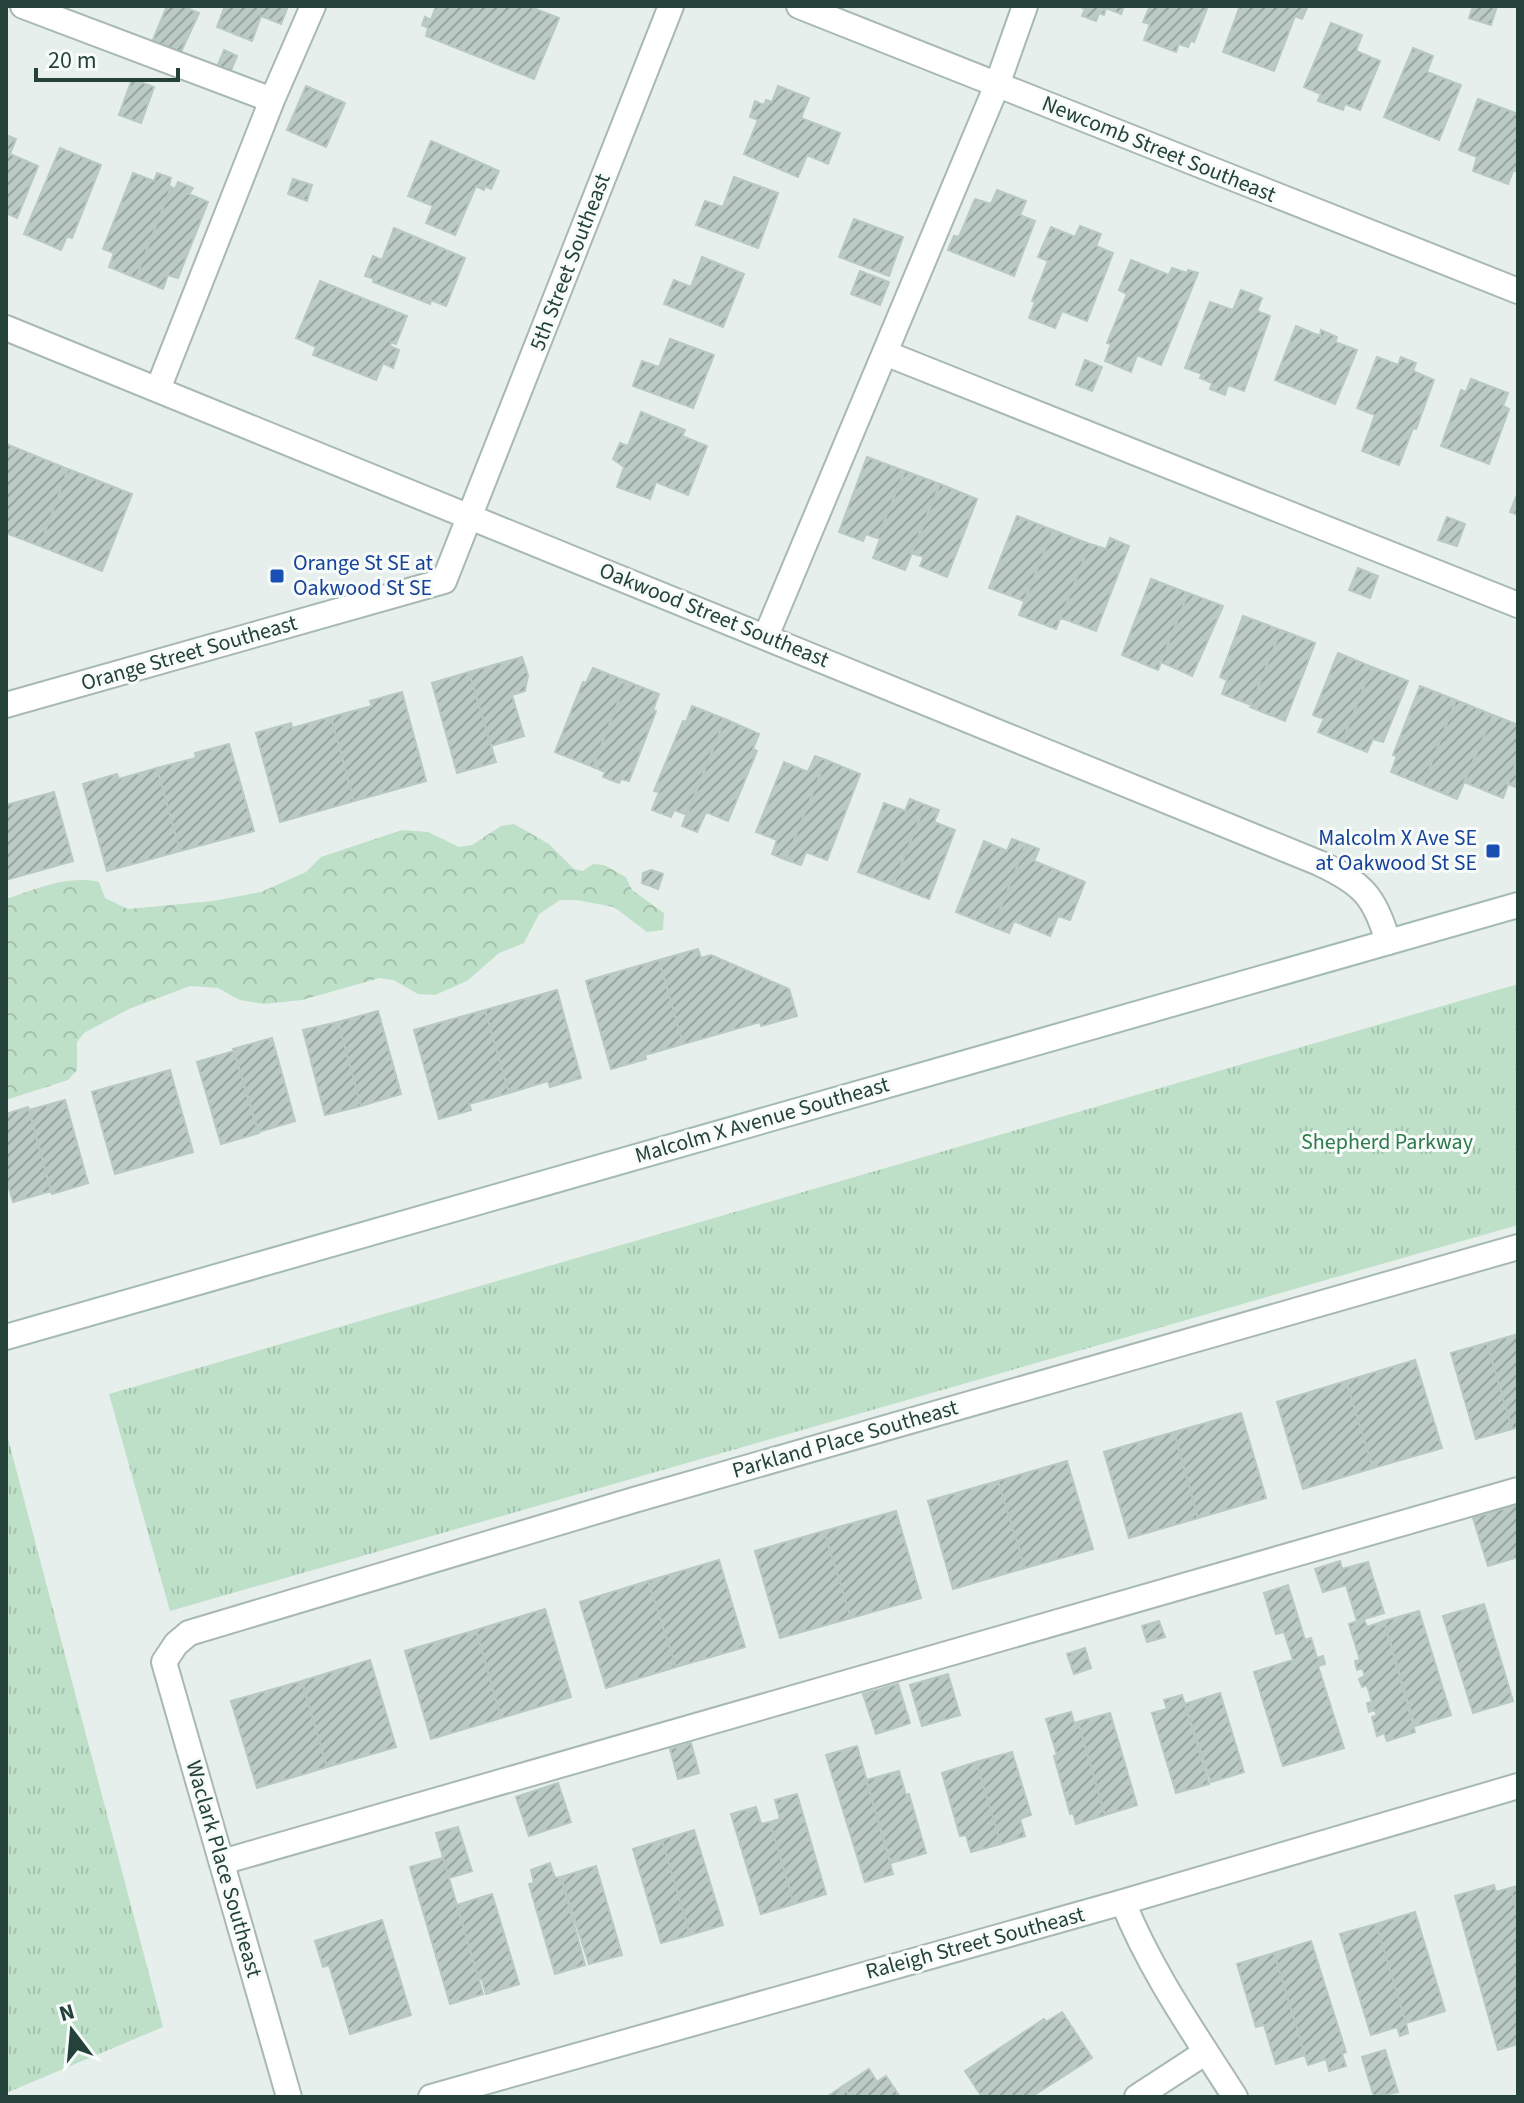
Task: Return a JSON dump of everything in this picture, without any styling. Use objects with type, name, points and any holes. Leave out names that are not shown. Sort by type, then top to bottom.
[{"type":"street","points":[[23,6],[272,100]]},
{"type":"street","points":[[158,389],[272,100],[313,6]]},
{"type":"street","name":"5th Street Southeast","points":[[470,517],[671,6]]},
{"type":"street","name":"Newcomb Street Southeast","points":[[799,6],[1518,291]]},
{"type":"street","points":[[766,636],[997,85],[1025,6]]},
{"type":"street","name":"Oakwood Street Southeast","points":[[6,328],[766,636],[1351,878],[1370,896],[1380,914],[1388,942]]},
{"type":"street","points":[[885,353],[1518,605]]},
{"type":"street","name":"Orange Street Southeast","points":[[6,705],[444,581],[470,517]]},
{"type":"street","name":"Malcolm X Avenue Southeast","points":[[6,1337],[1518,905]]},
{"type":"street","name":"Parkland Place Southeast","points":[[176,1644],[189,1633],[604,1508],[1518,1247]]},
{"type":"street","points":[[222,1862],[1518,1490]]},
{"type":"street","name":"Waclark Place Southeast","points":[[176,1644],[164,1662],[289,2097]]},
{"type":"street","name":"Raleigh Street Southeast","points":[[431,2097],[1123,1902],[1518,1786]]},
{"type":"street","points":[[1123,1902],[1154,1969],[1235,2097]]},
{"type":"street","points":[[1137,2097],[1206,2052]]},
{"type":"green space","points":[[514,824],[549,844],[574,869],[583,871],[593,864],[604,865],[626,877],[632,890],[664,913],[663,930],[647,932],[614,907],[560,900],[539,914],[524,943],[499,953],[467,981],[435,995],[418,994],[393,980],[380,978],[302,1000],[264,1004],[240,1000],[218,988],[190,986],[129,1009],[84,1033],[77,1042],[77,1070],[68,1080],[6,1100],[6,899],[52,884],[87,880],[99,882],[105,898],[128,909],[213,901],[261,892],[306,872],[321,857],[402,830],[428,832],[459,847],[472,845],[501,826]]},
{"type":"green space","name":"Shepherd Parkway","points":[[1518,984],[1518,1225],[170,1611],[109,1394]]},
{"type":"green space","points":[[6,1431],[163,2027],[6,2093]]},
{"type":"building","points":[[167,6],[182,6],[199,13],[180,54],[152,42]]},
{"type":"building","points":[[225,6],[288,6],[281,24],[261,16],[252,41],[217,27]]},
{"type":"building","points":[[436,6],[528,6],[559,18],[534,79],[426,36],[428,28],[422,25],[425,17],[431,20]]},
{"type":"building","points":[[1078,6],[1124,6],[1121,14],[1106,8],[1104,15],[1099,13],[1096,21],[1082,16],[1085,9]]},
{"type":"building","points":[[1150,6],[1208,6],[1194,42],[1191,40],[1188,47],[1179,44],[1176,52],[1144,40],[1150,24],[1143,22]]},
{"type":"building","points":[[1240,6],[1308,6],[1302,19],[1295,16],[1274,71],[1223,52]]},
{"type":"building","points":[[1473,6],[1497,6],[1491,25],[1469,18]]},
{"type":"building","points":[[1331,23],[1362,35],[1356,51],[1380,61],[1360,110],[1345,104],[1343,110],[1318,101],[1321,94],[1304,87]]},
{"type":"building","points":[[1413,48],[1433,56],[1427,72],[1461,85],[1439,140],[1384,117]]},
{"type":"building","points":[[224,50],[237,56],[230,73],[217,67]]},
{"type":"building","points":[[132,79],[154,87],[141,123],[119,115]]},
{"type":"building","points":[[306,86],[345,103],[326,147],[287,130]]},
{"type":"building","points":[[778,86],[809,98],[801,118],[840,133],[828,164],[807,155],[798,177],[744,154],[758,120],[750,117],[755,101],[764,105],[766,100],[772,102]]},
{"type":"building","points":[[1478,99],[1518,114],[1518,168],[1513,171],[1508,184],[1473,171],[1477,157],[1459,150]]},
{"type":"building","points":[[6,135],[16,139],[10,154],[38,166],[17,218],[6,213]]},
{"type":"building","points":[[431,141],[499,171],[491,189],[476,186],[455,235],[426,223],[433,206],[408,196]]},
{"type":"building","points":[[60,148],[101,165],[72,238],[67,236],[61,250],[24,234]]},
{"type":"building","points":[[133,173],[154,181],[157,173],[171,178],[171,187],[136,278],[109,267],[114,253],[103,249]]},
{"type":"building","points":[[734,177],[778,193],[758,248],[696,225],[705,201],[723,207]]},
{"type":"building","points":[[293,179],[312,185],[307,201],[288,194]]},
{"type":"building","points":[[178,182],[193,188],[189,194],[208,202],[178,278],[168,275],[163,289],[136,278],[171,187],[175,189]]},
{"type":"building","points":[[997,190],[1026,201],[1020,215],[1035,221],[1014,276],[948,250],[954,236],[959,237],[975,199],[991,204]]},
{"type":"building","points":[[854,219],[903,237],[889,276],[839,257]]},
{"type":"building","points":[[1080,226],[1101,234],[1096,246],[1113,253],[1087,321],[1062,311],[1055,328],[1029,318],[1035,302],[1032,301],[1048,261],[1038,257],[1051,227],[1075,237]]},
{"type":"building","points":[[394,228],[465,258],[446,306],[431,300],[430,304],[365,276],[373,256],[382,260]]},
{"type":"building","points":[[702,257],[744,274],[723,327],[664,304],[674,280],[691,287]]},
{"type":"building","points":[[1131,260],[1169,275],[1172,268],[1198,273],[1161,365],[1137,355],[1131,372],[1105,361],[1111,344],[1107,343],[1127,294],[1119,290]]},
{"type":"building","points":[[860,271],[889,282],[880,305],[851,294]]},
{"type":"building","points":[[320,281],[407,316],[396,344],[391,342],[390,346],[399,350],[393,368],[383,363],[376,380],[313,355],[316,347],[296,338]]},
{"type":"building","points":[[1241,290],[1262,298],[1257,311],[1270,316],[1244,391],[1228,385],[1225,395],[1210,389],[1212,383],[1200,378],[1202,374],[1185,368],[1210,302],[1233,310]]},
{"type":"building","points":[[1296,326],[1320,336],[1321,330],[1337,337],[1335,342],[1357,350],[1335,404],[1275,380]]},
{"type":"building","points":[[670,339],[714,355],[693,408],[633,386],[642,361],[659,367]]},
{"type":"building","points":[[1377,357],[1398,365],[1401,357],[1416,363],[1413,371],[1434,380],[1399,465],[1362,451],[1375,415],[1357,408]]},
{"type":"building","points":[[1085,360],[1102,367],[1092,391],[1076,385]]},
{"type":"building","points":[[1471,379],[1508,393],[1503,406],[1509,409],[1489,464],[1441,446],[1461,390],[1466,392]]},
{"type":"building","points":[[641,412],[685,430],[682,436],[707,446],[688,495],[656,482],[650,499],[617,487],[624,467],[613,459],[620,443],[628,446]]},
{"type":"building","points":[[6,444],[68,469],[40,546],[6,533]]},
{"type":"building","points":[[867,457],[905,471],[877,538],[866,534],[863,541],[839,532]]},
{"type":"building","points":[[68,469],[132,494],[102,571],[40,546]]},
{"type":"building","points":[[905,471],[940,484],[905,570],[873,558],[880,539],[877,538]]},
{"type":"building","points":[[940,484],[977,499],[947,577],[920,566],[924,557],[911,553]]},
{"type":"building","points":[[1518,492],[1518,515],[1510,512]]},
{"type":"building","points":[[1017,516],[1053,530],[1024,601],[989,588]]},
{"type":"building","points":[[1447,517],[1465,524],[1457,546],[1438,540]]},
{"type":"building","points":[[1053,530],[1090,544],[1056,629],[1019,615]]},
{"type":"building","points":[[1110,538],[1129,546],[1096,631],[1061,618],[1090,544],[1106,549]]},
{"type":"building","points":[[1358,568],[1378,576],[1370,598],[1349,590]]},
{"type":"building","points":[[1151,579],[1188,593],[1158,670],[1122,655]]},
{"type":"building","points":[[1188,593],[1223,606],[1192,676],[1161,662]]},
{"type":"building","points":[[1243,616],[1281,630],[1251,705],[1222,694],[1227,680],[1220,677]]},
{"type":"building","points":[[1281,630],[1315,643],[1285,721],[1250,707]]},
{"type":"building","points":[[1338,653],[1372,667],[1342,742],[1318,732],[1324,719],[1313,715]]},
{"type":"building","points":[[522,657],[528,675],[525,691],[512,695],[524,736],[491,746],[469,672]]},
{"type":"building","points":[[1372,667],[1408,681],[1383,742],[1373,739],[1367,752],[1342,742]]},
{"type":"building","points":[[593,668],[626,681],[593,767],[555,752],[583,682],[586,683]]},
{"type":"building","points":[[469,672],[496,762],[457,773],[432,683]]},
{"type":"building","points":[[626,681],[659,694],[653,710],[656,711],[629,781],[621,779],[619,783],[603,777],[605,772],[593,767]]},
{"type":"building","points":[[1420,686],[1456,700],[1423,785],[1391,772],[1397,756],[1393,755]]},
{"type":"building","points":[[402,692],[426,781],[354,801],[331,717],[372,706],[370,701]]},
{"type":"building","points":[[1456,700],[1493,715],[1457,799],[1423,785]]},
{"type":"building","points":[[692,706],[725,719],[687,815],[674,810],[671,817],[652,810],[659,792],[654,791]]},
{"type":"building","points":[[1493,715],[1518,725],[1518,757],[1503,798],[1464,782]]},
{"type":"building","points":[[331,717],[354,801],[280,822],[256,733],[291,723],[292,728]]},
{"type":"building","points":[[725,719],[759,734],[753,749],[757,751],[728,821],[706,812],[697,832],[682,826]]},
{"type":"building","points":[[229,744],[254,831],[180,851],[157,768],[196,758],[195,753]]},
{"type":"building","points":[[815,756],[826,760],[786,860],[772,854],[777,840],[756,832],[784,762],[808,772]]},
{"type":"building","points":[[1518,757],[1518,788],[1508,784]]},
{"type":"building","points":[[826,760],[860,774],[827,860],[806,852],[801,865],[786,860]]},
{"type":"building","points":[[157,768],[180,851],[107,871],[83,784],[117,774],[119,779]]},
{"type":"building","points":[[54,792],[73,861],[6,880],[6,805]]},
{"type":"building","points":[[910,799],[925,805],[893,885],[858,872],[884,803],[905,811]]},
{"type":"building","points":[[925,805],[939,810],[934,822],[955,830],[929,899],[893,885]]},
{"type":"building","points":[[1012,839],[1026,844],[993,927],[956,912],[984,841],[1007,851]]},
{"type":"building","points":[[1026,844],[1039,849],[1034,861],[1085,882],[1070,920],[1058,916],[1050,936],[1014,921],[1009,933],[993,927]]},
{"type":"building","points":[[651,870],[663,874],[658,889],[642,883],[643,873]]},
{"type":"building","points":[[698,949],[701,958],[711,955],[789,989],[797,1016],[761,1026],[760,1022],[683,1044],[659,960]]},
{"type":"building","points":[[659,960],[683,1044],[611,1069],[586,981]]},
{"type":"building","points":[[557,990],[581,1078],[550,1087],[548,1081],[509,1093],[485,1010]]},
{"type":"building","points":[[485,1010],[509,1093],[469,1104],[471,1110],[439,1119],[414,1030]]},
{"type":"building","points":[[378,1011],[401,1094],[361,1106],[338,1022]]},
{"type":"building","points":[[338,1022],[361,1106],[325,1115],[303,1030]]},
{"type":"building","points":[[272,1038],[295,1121],[258,1132],[233,1049]]},
{"type":"building","points":[[234,1051],[259,1133],[221,1144],[197,1062]]},
{"type":"building","points":[[170,1070],[193,1152],[115,1174],[92,1092]]},
{"type":"building","points":[[65,1100],[88,1183],[52,1194],[29,1110]]},
{"type":"building","points":[[28,1107],[51,1191],[13,1202],[6,1178],[6,1114]]},
{"type":"building","points":[[1518,1334],[1518,1427],[1512,1429],[1487,1343]]},
{"type":"building","points":[[1487,1343],[1512,1429],[1476,1439],[1451,1353]]},
{"type":"building","points":[[1415,1360],[1442,1448],[1373,1468],[1346,1381]]},
{"type":"building","points":[[1346,1381],[1373,1468],[1303,1489],[1277,1402]]},
{"type":"building","points":[[1241,1413],[1266,1498],[1198,1518],[1174,1432]]},
{"type":"building","points":[[1174,1432],[1198,1518],[1129,1538],[1104,1452]]},
{"type":"building","points":[[1067,1461],[1093,1549],[1025,1568],[998,1481]]},
{"type":"building","points":[[998,1481],[1025,1568],[953,1589],[928,1501]]},
{"type":"building","points":[[1518,1504],[1518,1557],[1488,1566],[1473,1518]]},
{"type":"building","points":[[896,1511],[921,1598],[851,1618],[824,1531]]},
{"type":"building","points":[[824,1531],[851,1618],[780,1638],[755,1551]]},
{"type":"building","points":[[719,1560],[745,1647],[676,1667],[648,1581]]},
{"type":"building","points":[[1340,1561],[1342,1569],[1368,1562],[1384,1613],[1364,1619],[1367,1627],[1384,1621],[1415,1732],[1387,1741],[1384,1733],[1377,1736],[1372,1717],[1377,1715],[1375,1710],[1369,1712],[1367,1703],[1372,1702],[1367,1685],[1362,1687],[1359,1679],[1365,1676],[1362,1668],[1357,1670],[1355,1661],[1360,1660],[1349,1624],[1357,1621],[1346,1585],[1323,1592],[1315,1569]]},
{"type":"building","points":[[648,1581],[676,1667],[606,1688],[580,1602]]},
{"type":"building","points":[[1288,1585],[1305,1640],[1311,1638],[1317,1658],[1323,1656],[1325,1664],[1318,1666],[1344,1748],[1283,1766],[1254,1672],[1293,1660],[1284,1632],[1276,1634],[1264,1593]]},
{"type":"building","points":[[1484,1604],[1513,1701],[1473,1713],[1443,1616]]},
{"type":"building","points":[[545,1609],[571,1697],[501,1718],[476,1630]]},
{"type":"building","points":[[1419,1611],[1451,1715],[1415,1726],[1384,1621]]},
{"type":"building","points":[[1159,1621],[1165,1637],[1147,1642],[1142,1626]]},
{"type":"building","points":[[476,1630],[501,1718],[431,1739],[405,1651]]},
{"type":"building","points":[[1085,1648],[1091,1668],[1074,1674],[1067,1654]]},
{"type":"building","points":[[370,1660],[396,1747],[327,1767],[302,1681]]},
{"type":"building","points":[[948,1674],[960,1715],[922,1726],[910,1685]]},
{"type":"building","points":[[302,1681],[327,1767],[257,1788],[231,1701]]},
{"type":"building","points":[[898,1684],[910,1723],[876,1734],[863,1694]]},
{"type":"building","points":[[1220,1693],[1244,1772],[1211,1782],[1185,1704]]},
{"type":"building","points":[[1182,1695],[1209,1784],[1176,1793],[1152,1713],[1167,1709],[1164,1700]]},
{"type":"building","points":[[1071,1712],[1074,1723],[1078,1722],[1105,1815],[1076,1824],[1073,1813],[1070,1814],[1046,1719]]},
{"type":"building","points":[[1110,1713],[1137,1805],[1105,1815],[1078,1722]]},
{"type":"building","points":[[691,1743],[699,1773],[678,1779],[670,1749]]},
{"type":"building","points":[[857,1746],[893,1874],[865,1882],[826,1755]]},
{"type":"building","points":[[1012,1752],[1031,1815],[1020,1819],[1025,1836],[1001,1844],[976,1762]]},
{"type":"building","points":[[976,1762],[1001,1844],[971,1852],[966,1835],[960,1836],[942,1773]]},
{"type":"building","points":[[899,1771],[926,1853],[891,1863],[866,1780]]},
{"type":"building","points":[[558,1783],[571,1822],[529,1836],[516,1797]]},
{"type":"building","points":[[797,1794],[826,1894],[794,1904],[770,1822],[780,1819],[775,1800]]},
{"type":"building","points":[[756,1807],[761,1824],[770,1822],[794,1904],[761,1914],[731,1814]]},
{"type":"building","points":[[458,1827],[472,1871],[449,1878],[436,1833]]},
{"type":"building","points":[[694,1830],[723,1925],[690,1935],[662,1840]]},
{"type":"building","points":[[662,1840],[690,1935],[661,1943],[633,1849]]},
{"type":"building","points":[[443,1858],[483,1994],[450,2004],[410,1867]]},
{"type":"building","points":[[550,1863],[555,1878],[561,1877],[585,1965],[555,1974],[529,1884],[534,1883],[531,1870]]},
{"type":"building","points":[[596,1866],[622,1955],[589,1964],[561,1877]]},
{"type":"building","points":[[1494,1885],[1496,1892],[1510,1888],[1518,1914],[1518,2044],[1498,2050],[1455,1896]]},
{"type":"building","points":[[1518,1886],[1518,1914],[1510,1888]]},
{"type":"building","points":[[492,1894],[519,1984],[486,1994],[457,1905]]},
{"type":"building","points":[[1415,1912],[1445,2011],[1406,2023],[1376,1924]]},
{"type":"building","points":[[382,1920],[411,2015],[350,2034],[329,1965],[323,1967],[315,1941]]},
{"type":"building","points":[[1376,1924],[1406,2023],[1408,2033],[1400,2036],[1397,2027],[1371,2035],[1340,1934]]},
{"type":"building","points":[[1311,1941],[1346,2052],[1342,2054],[1346,2066],[1329,2071],[1326,2059],[1308,2065],[1274,1953]]},
{"type":"building","points":[[1274,1953],[1305,2055],[1276,2064],[1264,2025],[1256,2027],[1237,1964]]},
{"type":"building","points":[[1062,2012],[1092,2058],[1031,2097],[982,2097],[965,2071],[1044,2019],[1046,2022]]},
{"type":"building","points":[[1385,2050],[1398,2092],[1374,2097],[1362,2057]]},
{"type":"building","points":[[869,2069],[877,2082],[886,2076],[900,2097],[851,2097],[843,2086]]},
{"type":"building","points":[[843,2086],[851,2097],[827,2097]]},
{"type":"place","name":"Orange St SE at Oakwood St SE","points":[[277,576]]},
{"type":"place","name":"Malcolm X Ave SE at Oakwood St SE","points":[[1493,851]]}]
